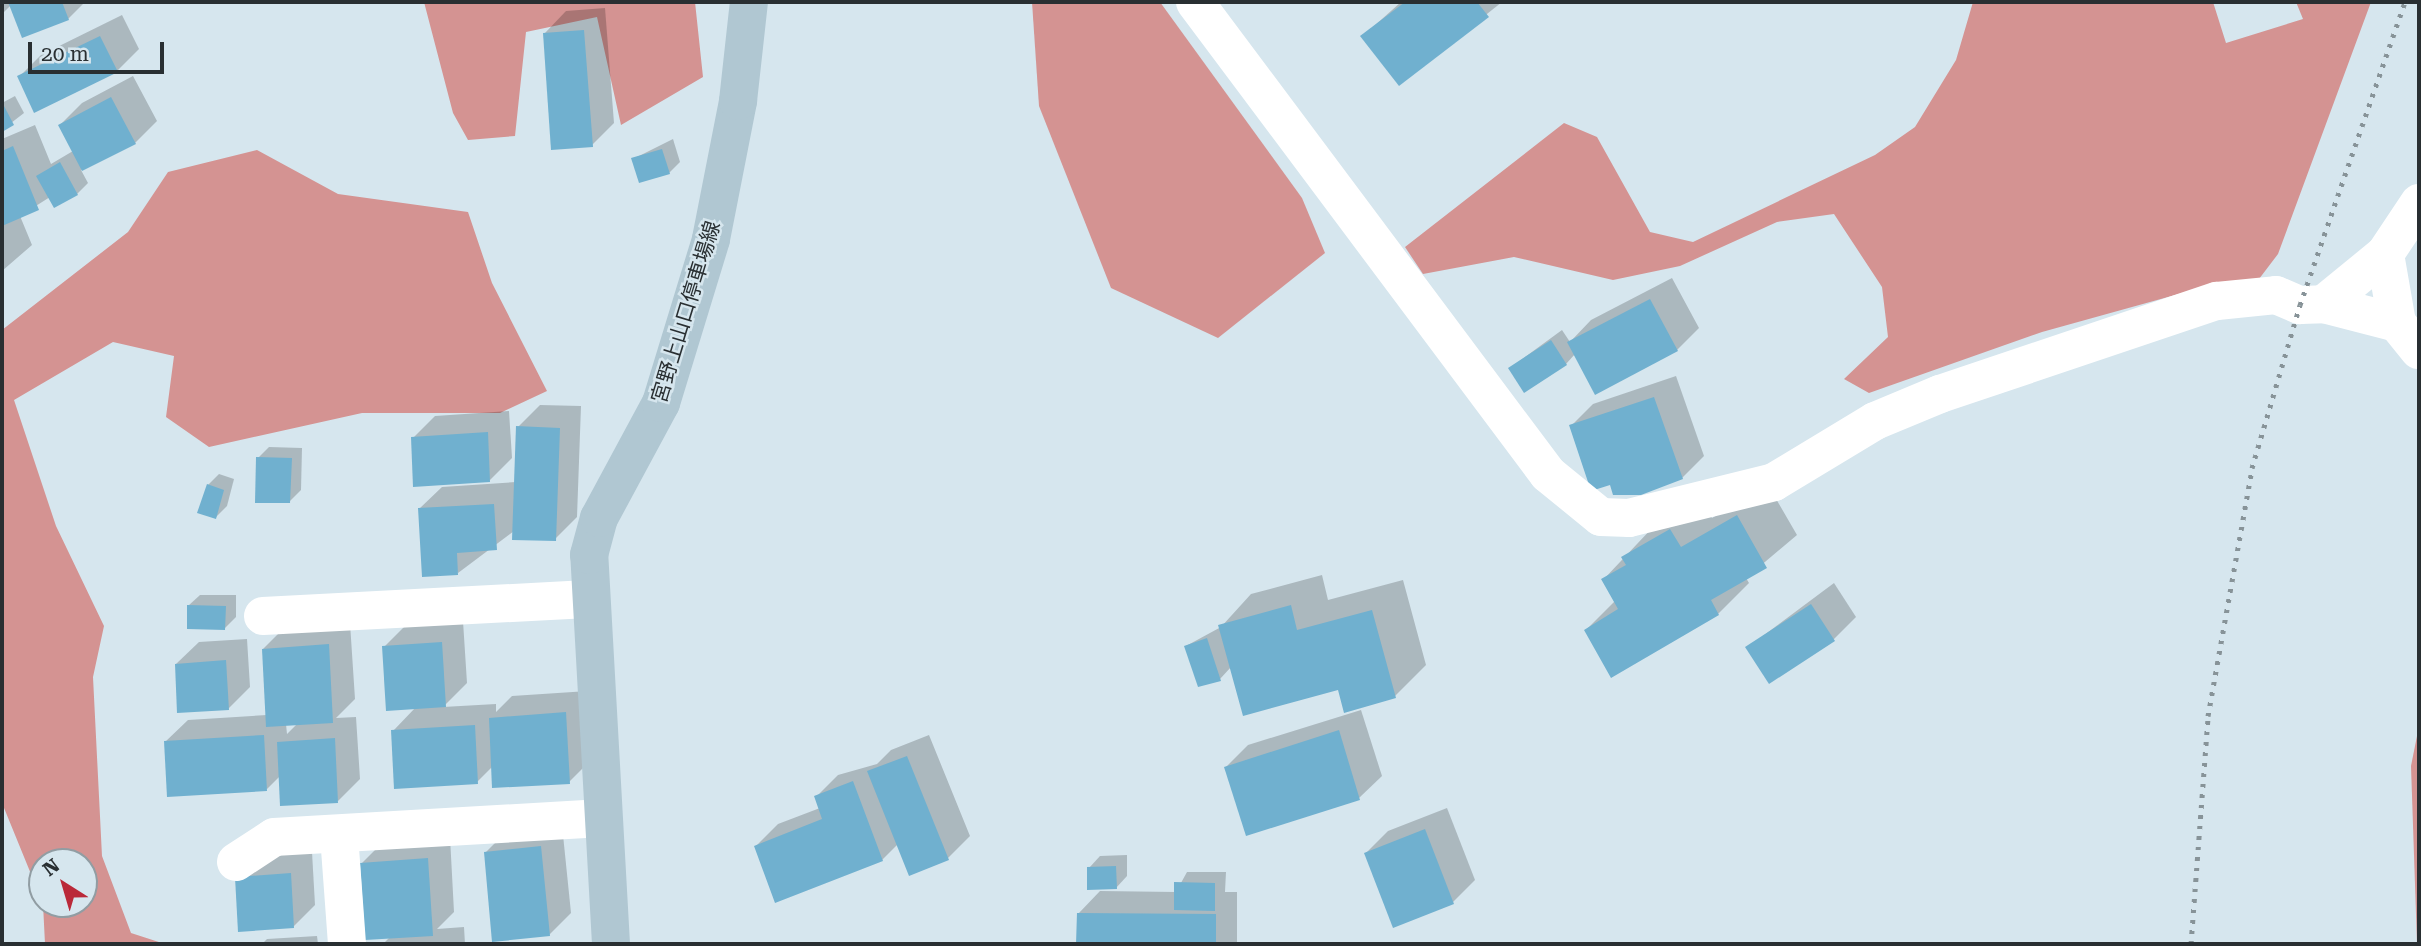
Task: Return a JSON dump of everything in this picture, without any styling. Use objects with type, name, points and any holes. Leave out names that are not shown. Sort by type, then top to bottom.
[{"type":"main road","name":"宮野上山口停車場線","points":[[611,944],[588,599],[599,518],[661,403],[711,239],[738,101],[749,2]]},
{"type":"street","points":[[1195,2],[1548,474],[1601,517],[1629,518],[1774,482],[1875,421],[1940,394],[2217,300],[2276,295],[2300,305],[2324,304],[2408,336]]},
{"type":"street","points":[[2324,304],[2385,254],[2419,202]]},
{"type":"street","points":[[2385,254],[2386,291],[2408,336]]},
{"type":"street","points":[[262,616],[588,599]]},
{"type":"street","points":[[236,862],[274,837],[601,818]]},
{"type":"street","points":[[339,835],[347,944]]},
{"type":"shaded area","points":[[424,2],[695,2],[703,77],[621,125],[597,17],[526,32],[515,136],[468,140],[453,113]]},
{"type":"shaded area","points":[[1032,2],[1160,2],[1302,198],[1325,253],[1218,338],[1111,288],[1039,106]]},
{"type":"shaded area","points":[[1973,2],[2213,2],[2226,43],[2303,19],[2296,2],[2371,2],[2278,254],[2259,279],[2204,287],[2042,332],[1869,393],[1844,379],[1888,337],[1882,287],[1834,214],[1777,222],[1680,266],[1613,280],[1514,257],[1423,274],[1405,247],[1564,123],[1597,137],[1650,232],[1693,242],[1875,155],[1915,127],[1956,60]]},
{"type":"shaded area","points":[[257,150],[338,194],[468,212],[492,283],[547,391],[500,413],[362,413],[209,447],[166,417],[174,356],[113,342],[14,400],[56,526],[104,626],[93,677],[102,856],[131,933],[165,944],[45,944],[44,918],[98,918],[98,848],[28,848],[28,867],[2,803],[2,330],[128,232],[168,172]]},
{"type":"shaded area","points":[[2419,726],[2419,944],[2417,944],[2411,766]]},
{"type":"building","points":[[8,2],[62,2],[69,20],[22,38]]},
{"type":"building","points":[[1405,2],[1477,2],[1489,17],[1399,86],[1360,36]]},
{"type":"building","points":[[584,30],[593,147],[551,150],[543,33]]},
{"type":"building","points":[[100,36],[118,72],[34,113],[17,76]]},
{"type":"building","points":[[111,97],[136,144],[82,171],[58,125]]},
{"type":"building","points":[[4,106],[14,125],[2,132],[2,107]]},
{"type":"building","points":[[13,146],[39,210],[2,226],[2,151]]},
{"type":"building","points":[[662,149],[670,174],[639,183],[631,158]]},
{"type":"building","points":[[60,162],[78,195],[54,208],[36,176]]},
{"type":"building","points":[[1650,299],[1678,351],[1595,395],[1567,342]]},
{"type":"building","points":[[1551,340],[1567,365],[1524,393],[1508,368]]},
{"type":"building","points":[[1654,397],[1683,479],[1641,495],[1613,495],[1610,485],[1591,491],[1569,425]]},
{"type":"building","points":[[516,426],[560,428],[556,541],[512,540]]},
{"type":"building","points":[[488,432],[490,482],[413,487],[411,437]]},
{"type":"building","points":[[256,457],[292,458],[290,503],[255,503]]},
{"type":"building","points":[[207,484],[224,490],[216,519],[197,513]]},
{"type":"building","points":[[494,504],[497,550],[457,553],[458,575],[422,577],[418,508]]},
{"type":"building","points":[[1737,515],[1767,568],[1711,600],[1719,615],[1611,678],[1584,630],[1618,609],[1601,579],[1626,565],[1621,557],[1670,529],[1681,547]]},
{"type":"building","points":[[1811,604],[1835,641],[1769,684],[1745,647]]},
{"type":"building","points":[[187,605],[226,606],[225,630],[187,629]]},
{"type":"building","points":[[1291,605],[1297,630],[1372,610],[1396,698],[1344,713],[1338,690],[1243,716],[1218,625]]},
{"type":"building","points":[[1207,638],[1221,681],[1198,687],[1184,646]]},
{"type":"building","points":[[442,642],[446,707],[386,711],[382,646]]},
{"type":"building","points":[[329,644],[333,723],[266,727],[262,649]]},
{"type":"building","points":[[226,660],[229,710],[177,713],[175,664]]},
{"type":"building","points":[[566,712],[570,784],[492,788],[489,718]]},
{"type":"building","points":[[475,725],[478,784],[394,789],[391,730]]},
{"type":"building","points":[[1339,730],[1360,800],[1246,836],[1224,767]]},
{"type":"building","points":[[264,735],[267,791],[167,797],[164,741]]},
{"type":"building","points":[[335,738],[338,803],[280,806],[277,742]]},
{"type":"building","points":[[907,756],[949,860],[909,876],[867,771]]},
{"type":"building","points":[[853,781],[883,861],[775,903],[754,846],[822,819],[814,796]]},
{"type":"building","points":[[1425,829],[1454,904],[1393,928],[1364,853]]},
{"type":"building","points":[[541,846],[550,936],[492,942],[484,852]]},
{"type":"building","points":[[428,858],[433,936],[365,940],[360,863]]},
{"type":"building","points":[[1116,866],[1117,889],[1087,890],[1087,867]]},
{"type":"building","points":[[291,873],[294,928],[238,932],[235,877]]},
{"type":"building","points":[[1174,882],[1215,883],[1215,911],[1174,910]]},
{"type":"building","points":[[1077,913],[1216,914],[1216,944],[1076,944]]},
{"type":"railway","points":[[2191,944],[2208,716],[2252,468],[2300,305],[2405,2]]}]
